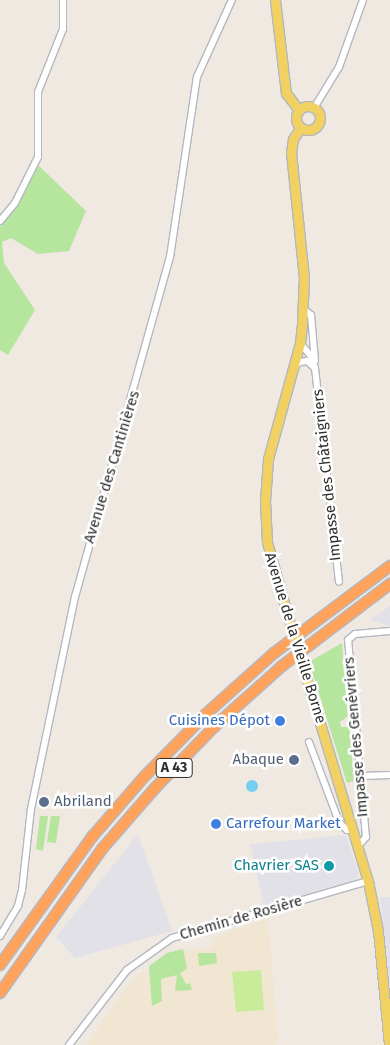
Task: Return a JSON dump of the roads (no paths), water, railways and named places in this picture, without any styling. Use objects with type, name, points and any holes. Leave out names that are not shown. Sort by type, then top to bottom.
[{"type":"highway","name":"A 43","points":[[0,965],[92,837],[144,777],[206,714],[274,653],[390,566]]},
{"type":"highway","name":"A 43","points":[[0,993],[102,849],[161,781],[214,727],[282,666],[390,584]]},
{"type":"main road","name":"Avenue de la Vieille Borne","points":[[275,0],[286,93],[299,110],[296,119],[300,126],[293,139],[291,153],[304,278],[300,343],[268,459],[265,501],[267,542],[368,881],[378,931],[389,1045]]},
{"type":"main road","points":[[299,110],[308,106],[314,108],[320,117],[318,124],[309,129],[300,126]]},
{"type":"street","points":[[0,222],[15,203],[38,157],[38,92],[63,29],[63,0]]},
{"type":"street","name":"Avenue des Cantinières","points":[[0,936],[18,906],[22,890],[31,809],[75,596],[170,257],[197,77],[232,0]]},
{"type":"street","points":[[314,108],[339,67],[363,0]]},
{"type":"street","points":[[303,309],[311,315],[315,368]]},
{"type":"street","name":"Impasse des Châtaigniers","points":[[300,343],[311,356],[315,368],[338,582]]},
{"type":"street","name":"Impasse des Châtaigniers","points":[[292,369],[300,362],[307,361],[315,368]]},
{"type":"street","name":"Impasse des Genévriers","points":[[358,846],[366,837],[348,640],[354,634],[390,631]]},
{"type":"street","points":[[309,742],[338,822],[346,830],[353,830]]},
{"type":"street","points":[[361,776],[390,774]]},
{"type":"street","name":"Chemin de Rosière","points":[[69,1045],[127,970],[172,938],[368,881]]},
{"type":"water","points":[[252,780],[258,786],[252,792],[246,786]]},
{"type":"place","name":"Cuisines Dépot","points":[[280,721]]},
{"type":"place","name":"Abaque","points":[[294,760]]},
{"type":"place","name":"Abriland","points":[[44,802]]},
{"type":"place","name":"Carrefour Market","points":[[216,824]]},
{"type":"place","name":"Chavrier SAS","points":[[329,866]]}]
